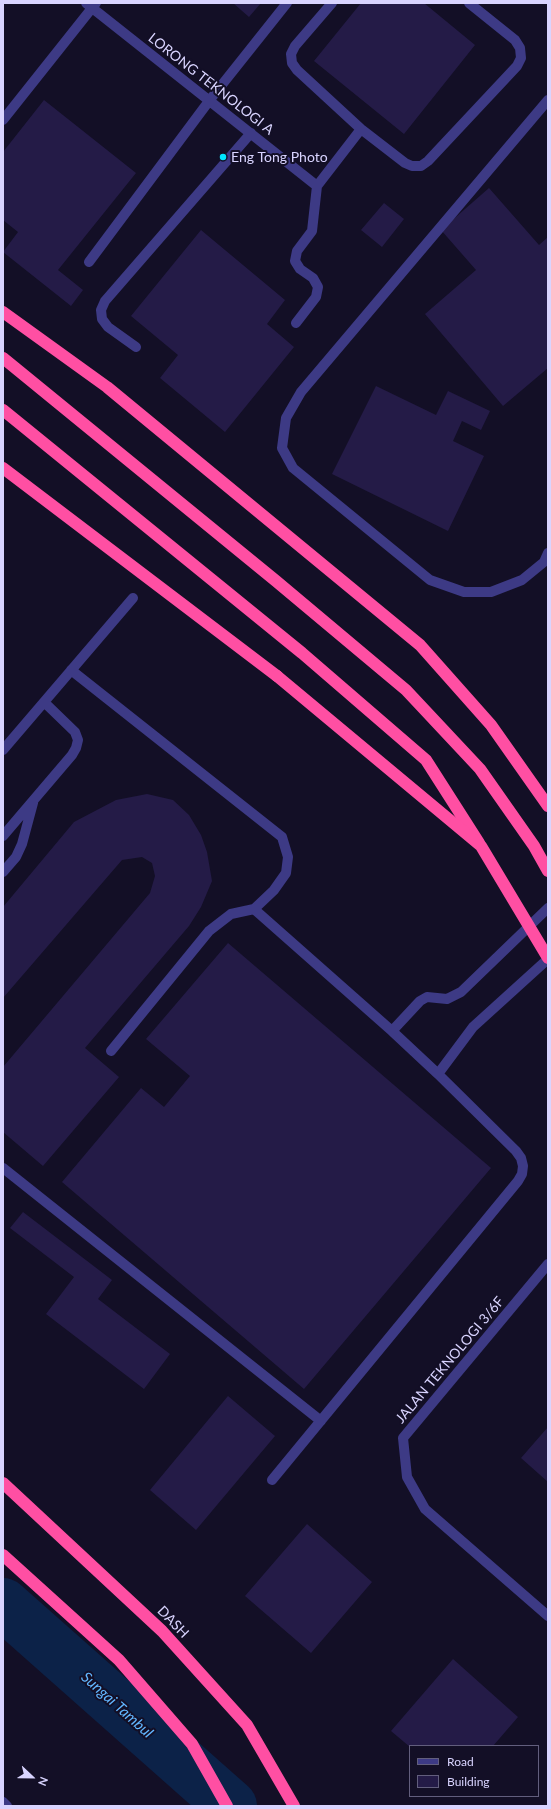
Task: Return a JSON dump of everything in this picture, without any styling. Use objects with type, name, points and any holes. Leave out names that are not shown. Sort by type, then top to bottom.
[{"type":"highway","points":[[3,312],[107,387],[420,645],[491,725],[548,806]]},
{"type":"highway","points":[[3,358],[276,581],[406,690],[480,769],[534,846],[548,871]]},
{"type":"highway","points":[[3,410],[302,653],[426,760],[481,846],[548,958]]},
{"type":"highway","points":[[3,468],[277,676],[481,846]]},
{"type":"highway","name":"DASH","points":[[3,1483],[162,1631],[247,1725],[294,1806]]},
{"type":"highway","points":[[3,1555],[119,1660],[192,1744],[227,1806]]},
{"type":"street","points":[[89,262],[209,100],[287,3]]},
{"type":"street","points":[[332,3],[295,46],[291,54],[292,63],[297,70],[361,129],[405,163],[412,166],[421,166],[428,161],[517,66],[521,58],[520,48],[515,40],[469,3]]},
{"type":"street","points":[[3,120],[91,4]]},
{"type":"street","name":"LORONG TEKNOLOGI A","points":[[91,4],[317,186]]},
{"type":"street","points":[[548,100],[302,392],[286,418],[282,448],[293,468],[430,580],[464,592],[491,592],[522,580],[544,562],[548,553]]},
{"type":"street","points":[[296,323],[316,297],[318,287],[313,278],[300,269],[295,261],[297,251],[312,231],[317,186],[361,129]]},
{"type":"street","points":[[136,347],[108,327],[102,319],[101,310],[105,301],[251,133]]},
{"type":"street","points":[[3,750],[133,598]]},
{"type":"street","points":[[71,670],[282,837],[288,857],[286,873],[274,890],[254,909],[231,914],[210,931],[111,1051]]},
{"type":"street","points":[[3,836],[72,756],[78,740],[70,725],[44,702]]},
{"type":"street","points":[[3,872],[16,857],[22,844],[33,801]]},
{"type":"street","points":[[392,1031],[420,1001],[427,997],[447,999],[461,992],[548,908]]},
{"type":"street","points":[[254,909],[392,1031],[438,1074],[516,1151],[521,1158],[523,1166],[522,1174],[272,1480]]},
{"type":"street","points":[[438,1074],[473,1027],[548,958]]},
{"type":"street","points":[[3,1168],[321,1421]]},
{"type":"street","name":"JALAN TEKNOLOGI 3/6F","points":[[548,1264],[403,1438],[407,1477],[425,1509],[548,1616]]},
{"type":"street","points":[[3,1802],[7,1806]]},
{"type":"building","points":[[233,3],[261,3],[249,17]]},
{"type":"building","points":[[361,3],[424,3],[475,45],[404,134],[314,61]]},
{"type":"building","points":[[44,100],[136,173],[58,270],[83,290],[71,306],[3,252],[18,232],[3,220],[3,152]]},
{"type":"building","points":[[489,188],[539,245],[548,237],[548,368],[503,406],[425,314],[476,270],[441,230]]},
{"type":"building","points":[[384,203],[404,219],[382,247],[361,230]]},
{"type":"building","points":[[201,230],[285,300],[267,324],[294,347],[225,432],[160,378],[178,355],[131,316]]},
{"type":"building","points":[[376,386],[436,415],[448,391],[490,411],[481,430],[462,421],[453,441],[484,456],[448,531],[332,474]]},
{"type":"building","points":[[147,794],[173,800],[189,815],[201,835],[207,852],[212,881],[201,907],[189,926],[85,1048],[119,1077],[43,1166],[3,1132],[3,1067],[150,893],[155,876],[152,863],[142,857],[122,860],[3,998],[3,907],[74,822],[116,800]]},
{"type":"building","points":[[228,943],[491,1168],[304,1389],[62,1182],[141,1088],[164,1107],[190,1076],[146,1039]]},
{"type":"building","points":[[23,1212],[112,1280],[98,1299],[170,1354],[144,1389],[46,1314],[74,1277],[10,1228]]},
{"type":"building","points":[[228,1396],[275,1436],[196,1530],[150,1490]]},
{"type":"building","points":[[548,1427],[548,1482],[521,1458]]},
{"type":"building","points":[[307,1524],[372,1582],[311,1653],[245,1596]]},
{"type":"building","points":[[453,1659],[518,1717],[494,1745],[409,1746],[391,1731]]},
{"type":"waterway","name":"Sungai Tambul","points":[[3,1604],[231,1806]]},
{"type":"place","name":"Eng Tong Photo","points":[[223,157]]}]
